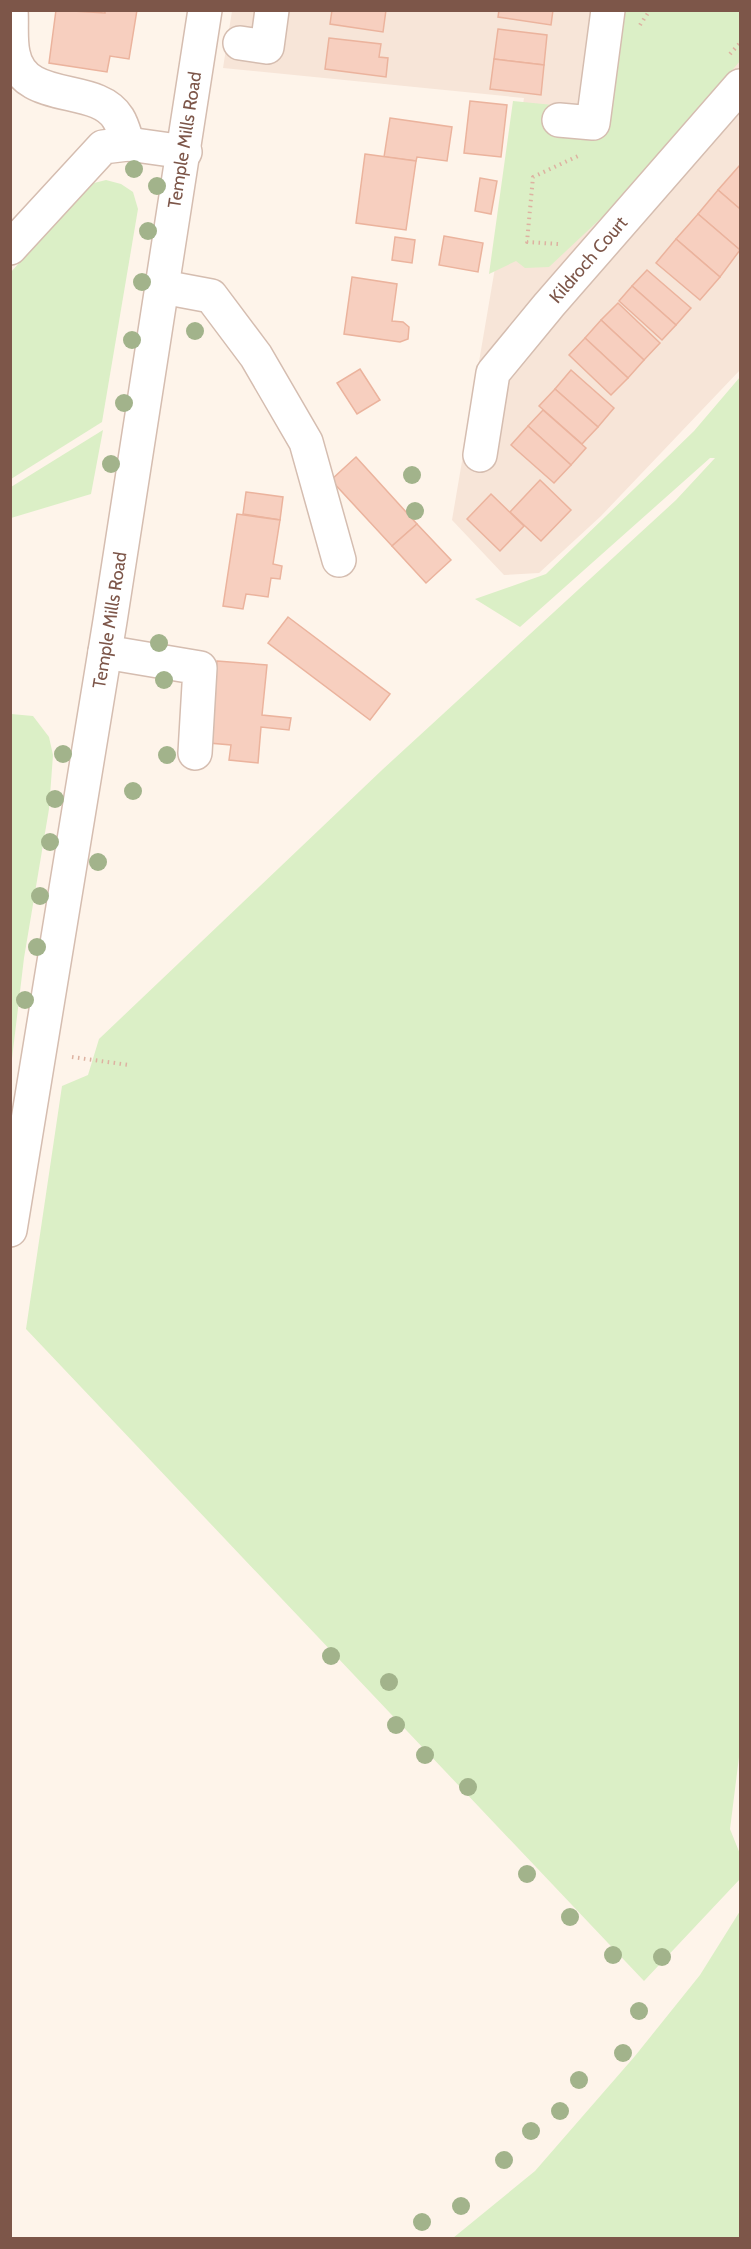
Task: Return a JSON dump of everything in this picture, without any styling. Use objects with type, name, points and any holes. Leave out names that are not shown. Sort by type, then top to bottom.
[{"type":"street","points":[[11,10],[13,53],[21,71],[34,83],[103,104],[118,117],[128,144]]},
{"type":"street","name":"Temple Mills Road","points":[[10,1230],[185,152],[205,10]]},
{"type":"street","points":[[240,43],[267,47],[272,10]]},
{"type":"street","points":[[559,120],[593,123],[608,10]]},
{"type":"street","name":"Kildroch Court","points":[[480,455],[493,373],[549,305],[741,86]]},
{"type":"street","points":[[10,248],[103,147],[128,144],[185,152]]},
{"type":"street","points":[[163,287],[211,296],[256,356],[306,442],[339,560]]},
{"type":"street","points":[[105,652],[200,668],[195,753]]},
{"type":"path","points":[[39,1052],[129,1065]]},
{"type":"shaded area","points":[[232,11],[740,11],[740,370],[601,516],[539,573],[504,575],[452,520],[524,98],[223,68]]},
{"type":"green space","points":[[617,11],[740,11],[740,61],[630,191],[549,267],[525,268],[516,261],[489,274],[513,101],[553,105],[549,134],[597,136]]},
{"type":"green space","points":[[106,180],[121,184],[133,192],[138,209],[102,422],[11,479],[11,272],[90,184]]},
{"type":"green space","points":[[740,377],[740,1749],[730,1829],[740,1854],[740,1879],[644,1981],[26,1329],[62,1086],[88,1075],[99,1039],[382,770],[676,500],[715,458],[710,458],[520,627],[475,599],[546,574],[694,431]]},
{"type":"green space","points":[[103,430],[91,494],[11,518],[11,487]]},
{"type":"green space","points":[[11,714],[33,716],[49,737],[53,755],[49,809],[24,958],[11,1067]]},
{"type":"green space","points":[[740,1911],[740,2238],[453,2238],[535,2171],[635,2056],[700,1975]]},
{"type":"building","points":[[56,10],[105,13],[105,10],[137,10],[129,59],[110,56],[107,72],[49,63]]},
{"type":"building","points":[[332,10],[386,10],[383,32],[330,24]]},
{"type":"building","points":[[499,10],[553,10],[551,25],[498,17]]},
{"type":"building","points":[[498,29],[547,35],[544,65],[494,59]]},
{"type":"building","points":[[329,38],[381,44],[379,57],[388,58],[386,77],[325,69]]},
{"type":"building","points":[[494,59],[544,65],[541,95],[490,89]]},
{"type":"building","points":[[470,101],[507,105],[501,157],[464,153]]},
{"type":"building","points":[[390,118],[452,127],[447,161],[417,157],[416,161],[384,157]]},
{"type":"building","points":[[365,154],[416,161],[406,230],[356,223]]},
{"type":"building","points":[[740,165],[740,209],[718,190]]},
{"type":"building","points":[[480,178],[497,181],[491,214],[475,211]]},
{"type":"building","points":[[718,190],[740,209],[740,250],[698,214]]},
{"type":"building","points":[[698,214],[740,250],[720,277],[676,239]]},
{"type":"building","points":[[444,236],[483,243],[478,272],[439,265]]},
{"type":"building","points":[[395,237],[415,240],[412,263],[392,260]]},
{"type":"building","points":[[676,239],[720,277],[700,300],[656,263]]},
{"type":"building","points":[[647,270],[691,308],[676,325],[632,286]]},
{"type":"building","points":[[352,277],[397,284],[392,321],[403,322],[409,327],[408,339],[400,342],[344,334]]},
{"type":"building","points":[[632,286],[676,325],[662,340],[619,301]]},
{"type":"building","points":[[618,303],[660,343],[644,360],[601,320]]},
{"type":"building","points":[[601,320],[644,360],[628,378],[585,338]]},
{"type":"building","points":[[585,338],[628,378],[611,395],[569,355]]},
{"type":"building","points":[[360,369],[380,400],[357,414],[337,383]]},
{"type":"building","points":[[571,370],[614,408],[598,427],[555,389]]},
{"type":"building","points":[[555,389],[598,427],[582,444],[539,406]]},
{"type":"building","points":[[543,410],[586,448],[571,465],[528,426]]},
{"type":"building","points":[[528,426],[571,465],[554,483],[511,445]]},
{"type":"building","points":[[356,457],[417,524],[392,546],[331,480]]},
{"type":"building","points":[[540,480],[571,510],[541,541],[510,512]]},
{"type":"building","points":[[246,492],[283,497],[280,520],[243,514]]},
{"type":"building","points":[[491,494],[524,526],[500,551],[467,519]]},
{"type":"building","points":[[237,514],[280,520],[273,564],[282,566],[280,579],[271,578],[268,597],[246,594],[243,609],[223,606]]},
{"type":"building","points":[[417,524],[451,560],[426,583],[392,546]]},
{"type":"building","points":[[288,617],[390,694],[370,720],[268,643]]},
{"type":"building","points":[[217,661],[267,665],[262,715],[291,718],[289,730],[261,727],[258,763],[229,760],[231,745],[209,743]]}]
